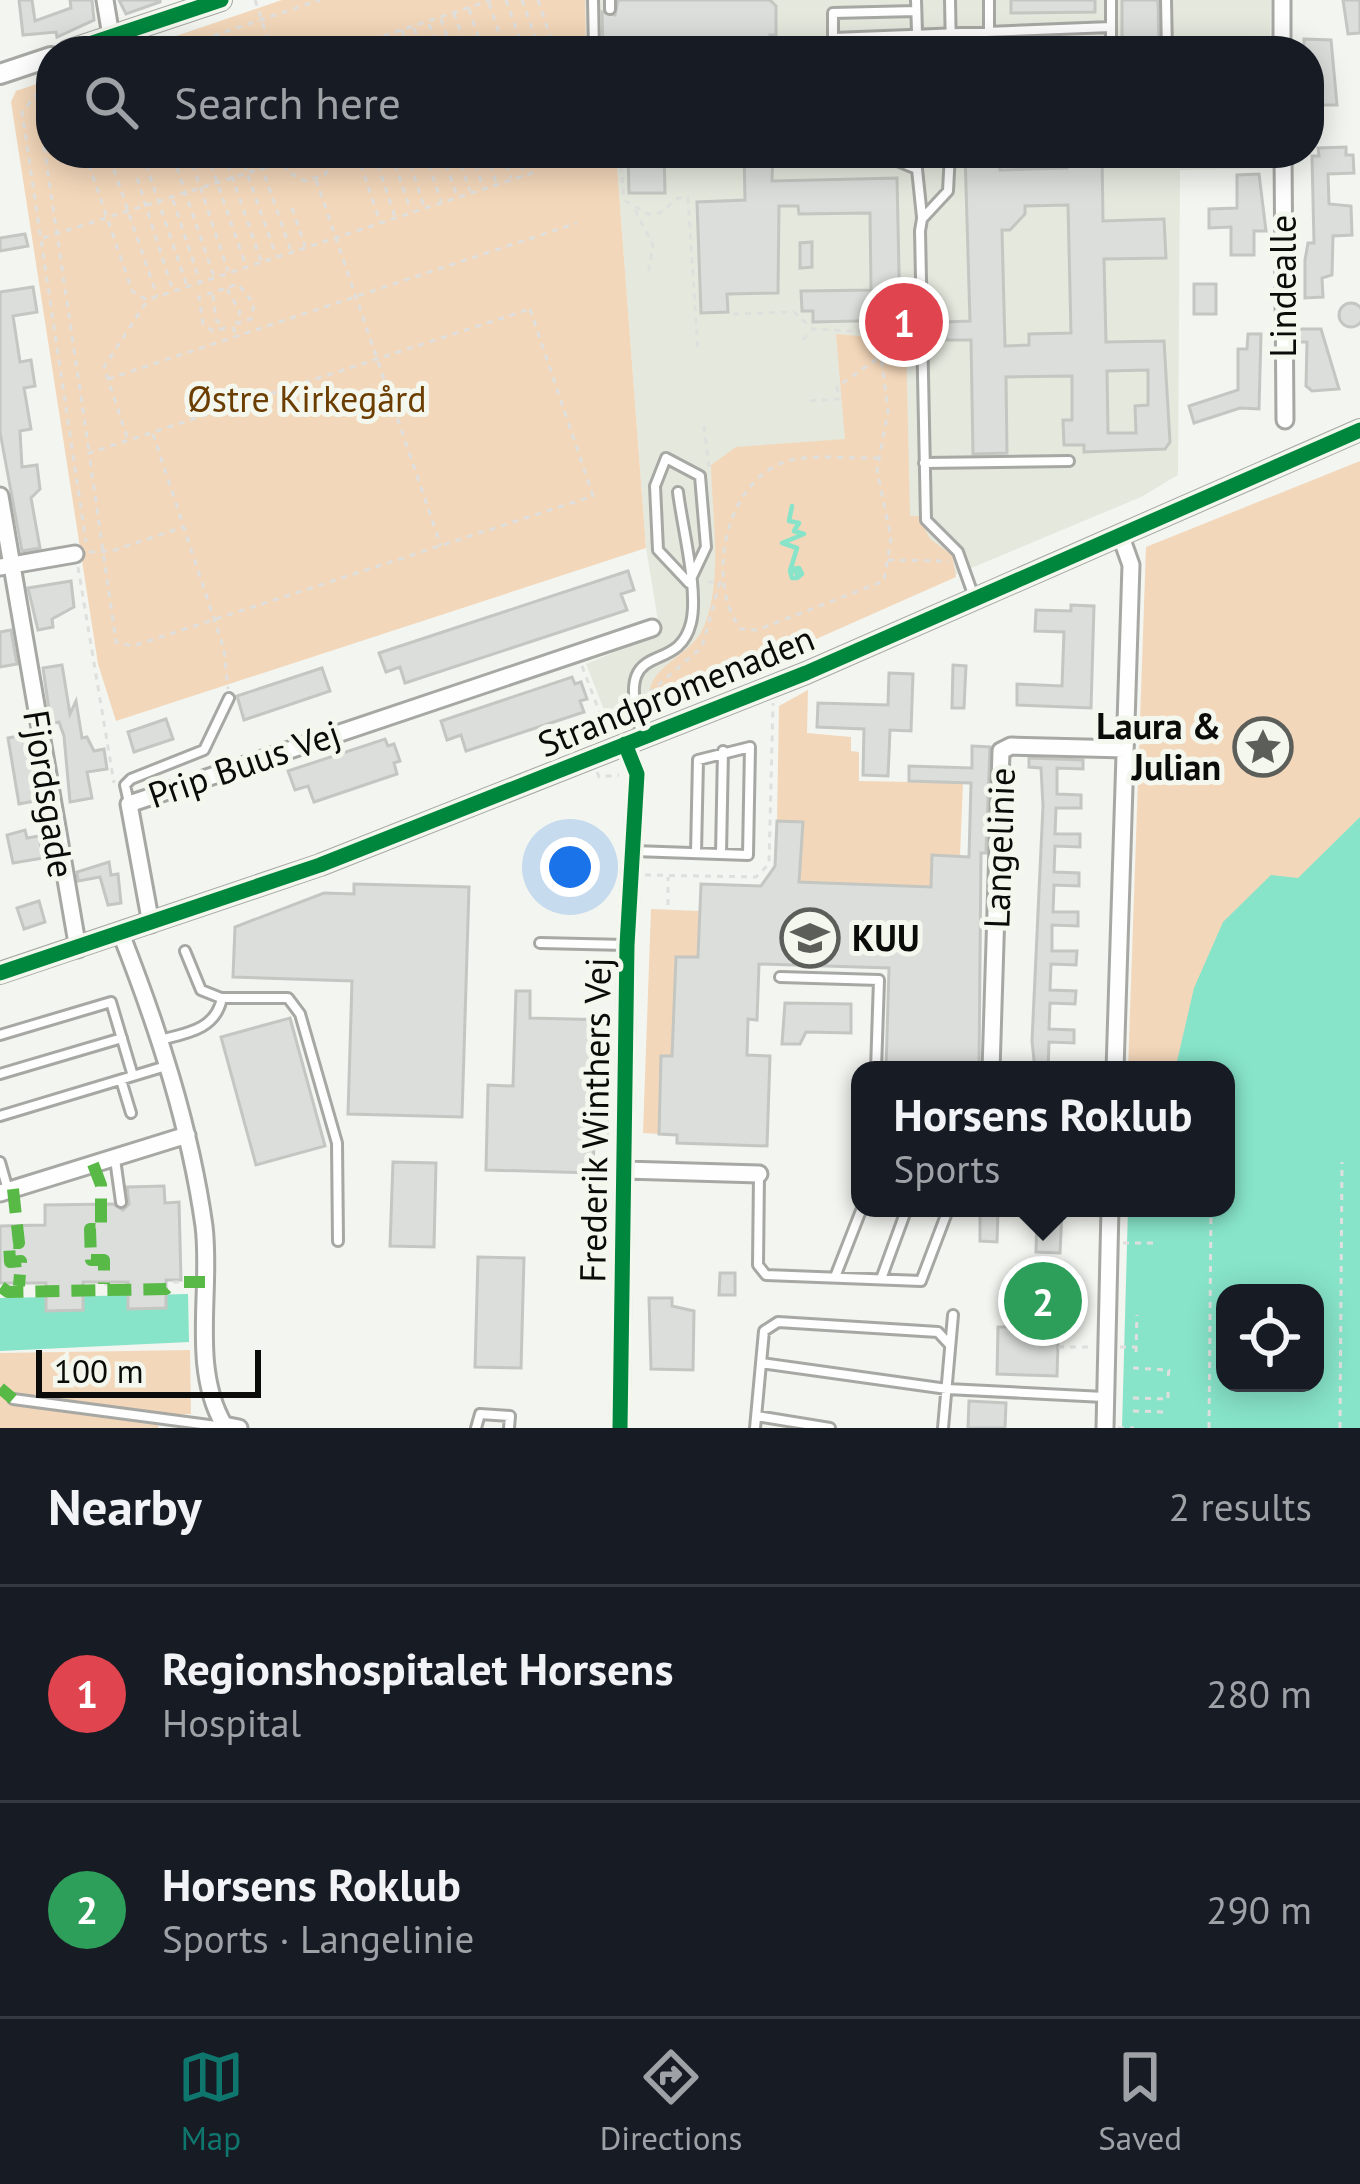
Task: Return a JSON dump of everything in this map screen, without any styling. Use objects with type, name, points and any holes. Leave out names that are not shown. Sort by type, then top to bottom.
[{"type":"street","points":[[105,0],[111,36],[221,0]]},
{"type":"street","points":[[1282,0],[1282,36]]},
{"type":"street","points":[[0,74],[36,62]]},
{"type":"street","name":"Lindealle","points":[[1282,168],[1285,420]]},
{"type":"street","name":"Strandpromenaden","points":[[0,973],[320,865],[806,674],[1360,430]]},
{"type":"street","name":"Fjordsgade","points":[[0,496],[6,566],[77,949]]},
{"type":"street","points":[[1115,1061],[1131,565],[1120,534]]},
{"type":"street","points":[[6,566],[81,553]]},
{"type":"street","name":"Prip Buus Vej","points":[[151,924],[129,804],[652,628]]},
{"type":"street","name":"Frederik Winthers Vej","points":[[620,1428],[627,945],[637,774],[634,741]]},
{"type":"street","name":"Langelinie","points":[[992,1061],[1001,751],[1011,746],[1125,749]]},
{"type":"street","points":[[121,934],[187,1135],[204,1231],[206,1357],[214,1408],[229,1427]]},
{"type":"street","points":[[4,1192],[187,1135]]},
{"type":"street","name":"Frederik Winthers Vej","points":[[625,1170],[759,1174]]},
{"type":"street","points":[[1105,1428],[1110,1217]]},
{"type":"lane","points":[[593,0],[594,36]]},
{"type":"lane","points":[[950,0],[951,36]]},
{"type":"lane","points":[[988,0],[989,30]]},
{"type":"lane","points":[[1111,36],[1112,0]]},
{"type":"lane","points":[[1166,0],[1167,36]]},
{"type":"lane","points":[[833,36],[832,13],[916,6],[917,32]]},
{"type":"lane","points":[[861,36],[1111,28]]},
{"type":"lane","points":[[915,168],[922,219],[926,520],[962,561],[974,597]]},
{"type":"lane","points":[[922,219],[948,191],[949,168]]},
{"type":"lane","points":[[666,458],[700,476],[706,548],[689,583],[658,550],[655,486],[666,458]]},
{"type":"lane","points":[[924,463],[1069,461]]},
{"type":"lane","points":[[634,741],[633,680],[646,662],[688,632],[689,583],[678,492]]},
{"type":"lane","points":[[129,804],[125,785],[204,750],[229,698]]},
{"type":"lane","points":[[633,851],[696,854],[748,855],[750,747],[698,760],[696,854]]},
{"type":"lane","points":[[721,854],[724,751]]},
{"type":"lane","points":[[539,943],[627,945]]},
{"type":"lane","points":[[185,951],[201,990],[222,998],[288,998],[300,1014],[337,1143],[338,1241]]},
{"type":"lane","points":[[780,977],[879,980],[876,1061]]},
{"type":"lane","points":[[159,1040],[205,1027],[219,1013],[222,998]]},
{"type":"lane","points":[[0,1035],[111,1002],[133,1076]]},
{"type":"lane","points":[[0,1074],[122,1038]]},
{"type":"lane","points":[[0,1116],[167,1066]]},
{"type":"lane","points":[[121,1080],[131,1114]]},
{"type":"lane","points":[[115,1158],[121,1202]]},
{"type":"lane","points":[[0,1162],[4,1192]]},
{"type":"lane","points":[[759,1174],[758,1264],[766,1275],[922,1281],[945,1217]]},
{"type":"lane","points":[[835,1277],[858,1217]]},
{"type":"lane","points":[[881,1280],[905,1217]]},
{"type":"lane","points":[[943,1428],[953,1315]]},
{"type":"lane","points":[[755,1428],[764,1331],[778,1322],[938,1333],[950,1345]]},
{"type":"lane","points":[[760,1363],[946,1389],[1106,1397]]},
{"type":"lane","points":[[14,1400],[167,1426],[229,1427]]},
{"type":"lane","points":[[476,1428],[479,1414],[510,1416],[509,1428]]},
{"type":"lane","points":[[757,1416],[830,1428]]},
{"type":"path","points":[[255,0],[267,36]]},
{"type":"path","points":[[214,36],[320,0]]},
{"type":"path","points":[[383,36],[490,0],[501,36]]},
{"type":"path","points":[[506,0],[519,36]]},
{"type":"path","points":[[522,0],[535,36]]},
{"type":"path","points":[[538,0],[550,36]]},
{"type":"path","points":[[469,8],[478,36]]},
{"type":"path","points":[[454,12],[462,36]]},
{"type":"path","points":[[440,17],[447,36]]},
{"type":"path","points":[[428,21],[433,36]]},
{"type":"path","points":[[414,26],[417,36]]},
{"type":"path","points":[[401,30],[403,36]]},
{"type":"path","points":[[36,95],[22,112],[113,781],[125,785]]},
{"type":"path","points":[[50,168],[57,236],[116,642],[134,646],[593,496],[530,309],[89,453]]},
{"type":"path","points":[[90,168],[132,291],[147,300],[539,168]]},
{"type":"path","points":[[113,168],[157,298]]},
{"type":"path","points":[[147,168],[187,288]]},
{"type":"path","points":[[177,168],[215,279],[240,312],[233,325],[236,336]]},
{"type":"path","points":[[194,168],[230,274]]},
{"type":"path","points":[[212,168],[247,268]]},
{"type":"path","points":[[229,168],[261,263]]},
{"type":"path","points":[[245,168],[277,258]]},
{"type":"path","points":[[41,238],[262,168],[292,253]]},
{"type":"path","points":[[287,168],[295,178],[316,180],[330,168]]},
{"type":"path","points":[[362,168],[381,223]]},
{"type":"path","points":[[379,168],[395,218]]},
{"type":"path","points":[[396,168],[411,213]]},
{"type":"path","points":[[412,168],[425,208]]},
{"type":"path","points":[[430,168],[441,203]]},
{"type":"path","points":[[447,168],[457,198]]},
{"type":"path","points":[[462,168],[471,194]]},
{"type":"path","points":[[477,168],[484,189]]},
{"type":"path","points":[[492,168],[497,185]]},
{"type":"path","points":[[507,168],[511,180]]},
{"type":"path","points":[[523,168],[525,176]]},
{"type":"path","points":[[621,168],[624,200],[634,208],[653,245],[648,276]]},
{"type":"path","points":[[136,178],[174,292]]},
{"type":"path","points":[[316,180],[441,547]]},
{"type":"path","points":[[172,197],[200,284]]},
{"type":"path","points":[[634,208],[660,213],[678,198],[688,198],[698,351]]},
{"type":"path","points":[[292,208],[305,248]]},
{"type":"path","points":[[108,379],[577,223]]},
{"type":"path","points":[[238,284],[254,304],[251,319],[213,332],[198,312],[199,297],[213,292],[238,284]]},
{"type":"path","points":[[213,292],[210,304],[225,328]]},
{"type":"path","points":[[128,439],[106,363],[147,300]]},
{"type":"path","points":[[733,314],[794,311],[813,329],[921,333]]},
{"type":"path","points":[[803,340],[813,329]]},
{"type":"path","points":[[810,401],[838,399],[837,386],[894,347],[898,334]]},
{"type":"path","points":[[879,458],[788,461],[765,473],[728,534],[720,582],[742,629],[757,630],[875,589],[884,581],[891,538],[879,458],[888,411],[881,356]]},
{"type":"path","points":[[152,432],[224,649],[229,698]]},
{"type":"path","points":[[81,553],[183,527]]},
{"type":"path","points":[[888,560],[962,561]]},
{"type":"path","points":[[575,654],[605,728]]},
{"type":"path","points":[[668,876],[668,905]]},
{"type":"path","points":[[1340,1428],[1342,1162]]},
{"type":"path","points":[[1209,1428],[1211,1217]]},
{"type":"path","points":[[1122,1243],[1154,1243]]},
{"type":"path","points":[[173,1282],[184,1282]]},
{"type":"path","points":[[104,1284],[116,1283]]},
{"type":"path","points":[[9,1286],[20,1286]]},
{"type":"path","points":[[1136,1352],[1137,1315]]},
{"type":"path","points":[[1058,1347],[1107,1347]]},
{"type":"path","points":[[1133,1368],[1168,1370],[1168,1377]]},
{"type":"path","points":[[1133,1398],[1168,1399],[1168,1392]]},
{"type":"path","points":[[1133,1411],[1167,1412]]},
{"type":"shaded area","points":[[585,0],[1271,0],[1270,36],[586,36]]},
{"type":"shaded area","points":[[617,168],[1270,168],[1180,170],[1178,475],[1141,497],[608,720],[586,664],[660,633],[646,548]]},
{"type":"shaded area","points":[[1360,817],[1360,1428],[1122,1428],[1128,1217],[1235,1217],[1235,1061],[1177,1061],[1194,988],[1223,922],[1271,875],[1298,878]]},
{"type":"shaded area","points":[[188,1294],[189,1342],[0,1351],[0,1298]]},
{"type":"green space","points":[[282,0],[585,0],[586,36],[176,36]]},
{"type":"green space","name":"Østre Kirkegård","points":[[36,84],[36,168],[617,168],[646,548],[116,721],[98,664],[11,102],[16,91]]},
{"type":"green space","points":[[836,334],[906,340],[910,516],[918,516],[930,539],[952,555],[956,577],[780,655],[648,703],[655,678],[690,646],[705,624],[715,566],[711,465],[736,447],[845,439]]},
{"type":"green space","points":[[1360,461],[1360,817],[1298,879],[1181,1061],[1128,1061],[1146,547]]},
{"type":"green space","points":[[808,690],[807,733],[851,737],[851,751],[859,752],[859,781],[963,783],[960,856],[933,856],[931,887],[799,882],[803,823],[777,821],[779,706]]},
{"type":"green space","points":[[651,909],[700,911],[698,957],[676,958],[673,1048],[680,1057],[662,1057],[659,1134],[643,1133]]},
{"type":"green space","points":[[190,1350],[191,1414],[160,1415],[158,1428],[0,1428],[0,1353]]},
{"type":"building","points":[[19,0],[32,0],[35,21],[71,8],[70,0],[92,0],[94,20],[59,36],[56,32],[23,35]]},
{"type":"building","points":[[119,0],[160,0],[160,2],[126,14]]},
{"type":"building","points":[[618,0],[770,0],[776,6],[776,35],[603,36],[602,12],[615,15]]},
{"type":"building","points":[[1011,0],[1095,0],[1095,12],[1011,13]]},
{"type":"building","points":[[1122,0],[1158,0],[1159,36],[1122,36]]},
{"type":"building","points":[[1343,0],[1360,0],[1360,33],[1348,34]]},
{"type":"building","points":[[1324,40],[1331,40],[1337,105],[1324,105]]},
{"type":"building","points":[[1346,147],[1346,155],[1353,155],[1354,173],[1328,174],[1329,204],[1351,206],[1352,235],[1333,236],[1332,275],[1322,278],[1323,297],[1305,298],[1305,260],[1308,243],[1314,243],[1312,168],[1324,168],[1324,148]]},
{"type":"building","points":[[628,168],[664,168],[665,193],[629,193]]},
{"type":"building","points":[[744,168],[772,168],[772,181],[897,178],[900,320],[813,322],[813,311],[802,311],[801,291],[871,290],[870,213],[799,214],[798,206],[779,206],[778,293],[727,294],[728,312],[701,313],[697,202],[745,200]]},
{"type":"building","points":[[965,168],[1102,168],[1103,221],[1164,219],[1166,258],[1104,259],[1106,342],[1164,341],[1170,442],[1165,449],[1084,452],[1084,445],[1064,445],[1063,420],[1072,420],[1072,376],[1006,377],[1007,453],[973,454],[971,340],[946,340],[946,322],[970,321]],"holes":[[[1068,205],[1071,333],[1029,334],[1029,345],[1005,346],[1002,230],[1010,230],[1025,214],[1025,206]],[[1148,370],[1148,405],[1135,406],[1136,433],[1108,433],[1107,371]]]},
{"type":"building","points":[[1259,174],[1266,231],[1254,231],[1254,255],[1231,255],[1231,227],[1209,228],[1209,209],[1237,208],[1237,175]]},
{"type":"building","points":[[25,234],[28,246],[0,251],[0,238]]},
{"type":"building","points":[[812,242],[812,267],[800,268],[800,243]]},
{"type":"building","points":[[1194,284],[1216,284],[1216,314],[1194,314]]},
{"type":"building","points":[[33,287],[37,312],[13,316],[20,362],[31,360],[35,386],[24,388],[31,429],[20,431],[22,467],[37,465],[40,489],[31,498],[40,548],[22,551],[0,432],[0,292]]},
{"type":"building","points":[[1351,303],[1359,307],[1359,323],[1351,327],[1343,323],[1339,315],[1343,307]]},
{"type":"building","points":[[1299,329],[1321,329],[1339,389],[1312,391],[1306,386],[1307,342],[1299,342]]},
{"type":"building","points":[[1248,334],[1261,334],[1259,409],[1240,408],[1194,423],[1189,406],[1238,390],[1238,349],[1247,349]]},
{"type":"building","points":[[628,571],[634,590],[621,594],[627,610],[405,683],[400,667],[386,672],[379,653]]},
{"type":"building","points":[[71,581],[74,607],[52,619],[53,627],[38,630],[28,588]]},
{"type":"building","points":[[1071,605],[1094,606],[1091,708],[1017,705],[1017,684],[1062,686],[1064,632],[1035,631],[1036,610],[1071,611]]},
{"type":"building","points":[[11,630],[17,664],[0,667],[0,632]]},
{"type":"building","points":[[62,665],[70,714],[76,701],[82,738],[87,737],[94,751],[104,749],[107,769],[87,772],[92,798],[70,802],[64,736],[59,722],[51,724],[43,668]]},
{"type":"building","points":[[953,665],[966,666],[964,708],[952,708]]},
{"type":"building","points":[[322,668],[330,691],[244,720],[237,696]]},
{"type":"building","points":[[889,673],[913,674],[911,731],[890,730],[888,776],[863,775],[864,729],[817,727],[818,703],[888,705]]},
{"type":"building","points":[[572,677],[575,684],[581,682],[587,699],[580,701],[584,712],[466,751],[461,735],[447,740],[441,721]]},
{"type":"building","points":[[166,719],[173,739],[134,752],[128,732]]},
{"type":"building","points":[[29,734],[40,800],[19,804],[8,738]]},
{"type":"building","points":[[385,739],[388,746],[394,744],[400,761],[394,763],[397,774],[314,802],[308,786],[295,790],[288,771]]},
{"type":"building","points":[[972,746],[990,747],[986,853],[981,853],[979,1061],[886,1061],[889,968],[759,964],[757,1020],[748,1019],[747,1055],[770,1056],[767,1146],[677,1143],[677,1135],[659,1134],[661,1056],[672,1056],[676,957],[698,957],[701,884],[761,886],[775,866],[777,821],[803,822],[799,882],[931,887],[932,855],[969,857],[971,783],[909,781],[909,766],[972,768]]},
{"type":"building","points":[[1029,758],[1083,760],[1083,769],[1057,768],[1057,794],[1081,795],[1081,808],[1056,808],[1055,834],[1080,834],[1080,847],[1055,846],[1054,872],[1079,873],[1079,886],[1054,885],[1053,912],[1078,912],[1078,926],[1052,925],[1052,951],[1077,951],[1076,965],[1051,964],[1050,990],[1076,991],[1075,1004],[1050,1003],[1049,1029],[1074,1030],[1074,1043],[1049,1042],[1048,1061],[1034,1061],[1032,1041],[1043,806],[1041,768],[1029,767]]},
{"type":"building","points":[[25,830],[27,838],[39,836],[43,858],[13,863],[7,835]]},
{"type":"building","points":[[109,862],[111,875],[118,874],[121,903],[108,905],[100,877],[78,881],[77,872]]},
{"type":"building","points":[[354,884],[469,887],[462,1117],[348,1114],[352,981],[233,977],[235,927],[324,893],[354,894]]},
{"type":"building","points":[[39,901],[45,922],[24,929],[17,908]]},
{"type":"building","points":[[516,991],[530,991],[530,1018],[610,1020],[607,1139],[594,1139],[593,1173],[486,1170],[488,1085],[513,1086]]},
{"type":"building","points":[[785,1003],[851,1004],[851,1033],[806,1032],[800,1044],[782,1044]]},
{"type":"building","points":[[290,1018],[325,1146],[256,1165],[221,1037]]},
{"type":"building","points":[[393,1162],[436,1163],[434,1247],[390,1246]]},
{"type":"building","points":[[164,1186],[165,1203],[179,1202],[181,1280],[166,1280],[166,1308],[128,1309],[128,1282],[83,1282],[83,1310],[46,1311],[46,1283],[0,1283],[0,1226],[45,1225],[45,1205],[113,1204],[123,1210],[129,1204],[127,1187]]},
{"type":"building","points":[[980,1217],[998,1217],[997,1242],[980,1241]]},
{"type":"building","points":[[1037,1217],[1062,1217],[1060,1253],[1036,1252]]},
{"type":"building","points":[[478,1257],[524,1258],[521,1368],[475,1367]]},
{"type":"building","points":[[720,1273],[735,1273],[735,1295],[719,1295]]},
{"type":"building","points":[[1028,1275],[1060,1275],[1057,1376],[997,1374],[998,1327],[1027,1327]]},
{"type":"building","points":[[649,1298],[672,1298],[672,1306],[694,1311],[693,1370],[651,1369]]},
{"type":"building","points":[[969,1401],[1006,1403],[1005,1428],[968,1428]]},
{"type":"waterway","points":[[792,506],[789,521],[799,523],[794,531],[804,534],[782,543],[797,548],[790,571],[797,578],[802,574],[799,568],[793,569],[797,574]]},
{"type":"marked path","points":[[93,1164],[101,1185],[101,1229],[90,1229],[91,1260],[104,1260],[104,1284]]},
{"type":"marked path","points":[[13,1189],[19,1243],[9,1243],[10,1262],[21,1261],[19,1286]]},
{"type":"marked path","points":[[1,1287],[8,1292],[166,1289],[173,1282]]},
{"type":"marked path","points":[[184,1282],[205,1282]]},
{"type":"marked path","points":[[0,1388],[13,1399]]},
{"type":"cycle path","points":[[113,36],[221,0]]},
{"type":"cycle path","points":[[0,973],[320,865],[806,673],[1360,430]]},
{"type":"cycle path","points":[[620,1428],[627,945],[637,774],[625,744]]},
{"type":"place","name":"Regionshospitalet Horsens","points":[[904,322]]},
{"type":"place","name":"Laura & Julian","points":[[1263,747]]},
{"type":"place","name":"KUU","points":[[810,938]]},
{"type":"place","name":"Horsens Roklub","points":[[1043,1301]]}]
